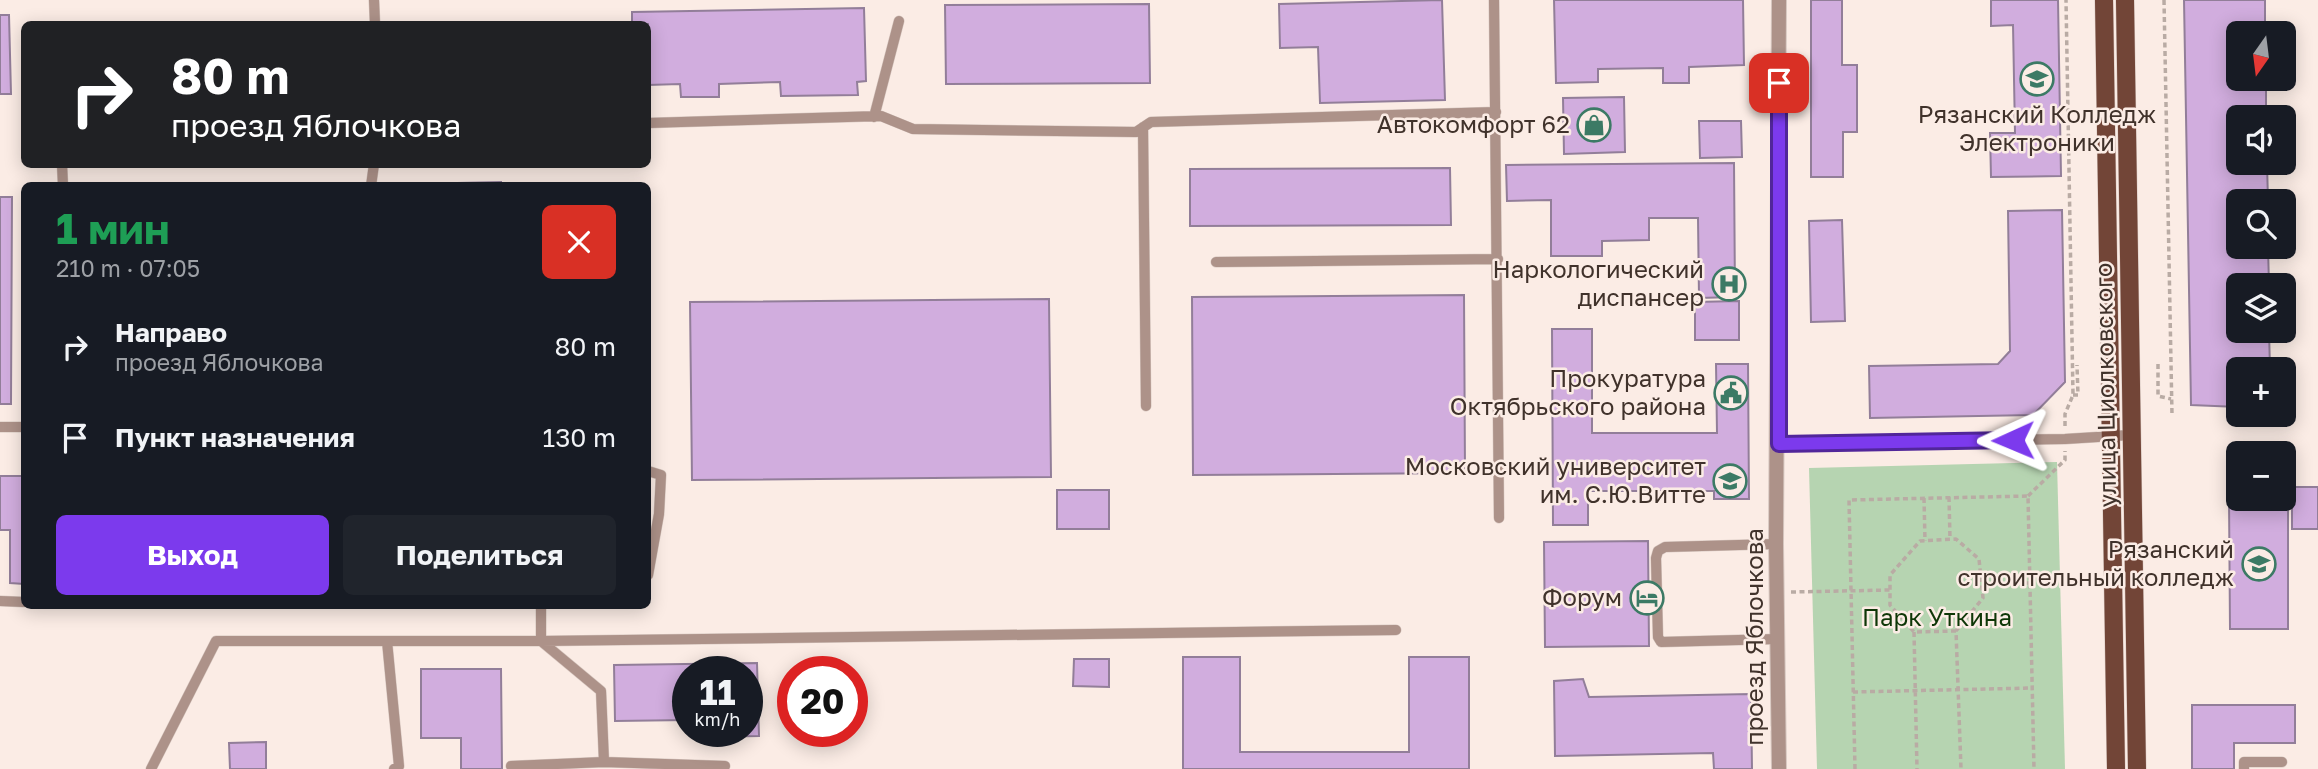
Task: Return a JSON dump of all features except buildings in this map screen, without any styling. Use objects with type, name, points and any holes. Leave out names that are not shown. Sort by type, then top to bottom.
[{"type":"main road","name":"улица Циолковского","points":[[2104,0],[2108,436],[2116,769]]},
{"type":"main road","name":"улица Циолковского","points":[[2125,0],[2137,769]]},
{"type":"street","name":"проезд Яблочкова","points":[[1779,0],[1779,444],[1776,544],[1779,592],[1779,769]]},
{"type":"lane","points":[[374,0],[375,21]]},
{"type":"lane","points":[[1494,0],[1499,518]]},
{"type":"lane","points":[[874,117],[899,21]]},
{"type":"lane","points":[[651,124],[881,116],[913,130],[1136,132],[1151,122],[1496,113]]},
{"type":"lane","points":[[1143,127],[1146,406]]},
{"type":"lane","points":[[1216,262],[1498,259]]},
{"type":"lane","points":[[0,427],[21,427]]},
{"type":"lane","points":[[1779,444],[2065,439],[2130,435]]},
{"type":"lane","points":[[651,472],[661,475],[659,514],[651,558]]},
{"type":"lane","points":[[1776,544],[1665,547],[1658,551],[1656,558],[1658,637],[1661,642],[1777,639]]},
{"type":"lane","points":[[0,601],[21,601]]},
{"type":"lane","points":[[541,609],[541,641],[600,691],[604,762]]},
{"type":"lane","points":[[151,769],[216,641],[541,641],[1396,630]]},
{"type":"lane","points":[[387,641],[399,766],[394,769]]},
{"type":"lane","points":[[512,766],[604,762],[725,766]]},
{"type":"lane","points":[[2244,769],[2244,762],[2282,762]]},
{"type":"path","points":[[1855,769],[1849,500],[2028,496],[2065,460],[2065,414],[2073,395],[2066,0]]},
{"type":"path","points":[[2164,0],[2172,415]]},
{"type":"path","points":[[2158,364],[2158,396],[2171,399]]},
{"type":"path","points":[[2073,395],[2078,395],[2077,365]]},
{"type":"path","points":[[2028,496],[2034,769]]},
{"type":"path","points":[[1949,497],[1950,539]]},
{"type":"path","points":[[1924,498],[1925,541]]},
{"type":"path","points":[[1917,769],[1914,632],[1890,605],[1890,575],[1920,541],[1956,539],[1979,559],[1983,598],[1956,631],[1961,769]]},
{"type":"path","points":[[1982,584],[2030,583]]},
{"type":"path","points":[[1779,592],[1890,590]]},
{"type":"path","points":[[1914,632],[1956,631]]},
{"type":"path","points":[[1853,691],[2032,688]]},
{"type":"green space","name":"Парк Уткина","points":[[2057,462],[2065,769],[1817,769],[1809,468]]},
{"type":"place","name":"Рязанский Колледж Электроники","points":[[2037,79]]},
{"type":"place","name":"Автокомфорт 62","points":[[1594,125]]},
{"type":"place","name":"Наркологический диспансер","points":[[1729,284]]},
{"type":"place","name":"Прокуратура Октябрьского района","points":[[1731,393]]},
{"type":"place","name":"Московский университет им. С.Ю.Витте","points":[[1730,481]]},
{"type":"place","name":"Рязанский строительный колледж","points":[[2259,564]]},
{"type":"place","name":"Форум","points":[[1647,598]]},
{"type":"route","points":[[1779,83],[1779,444],[2013,440]]}]
